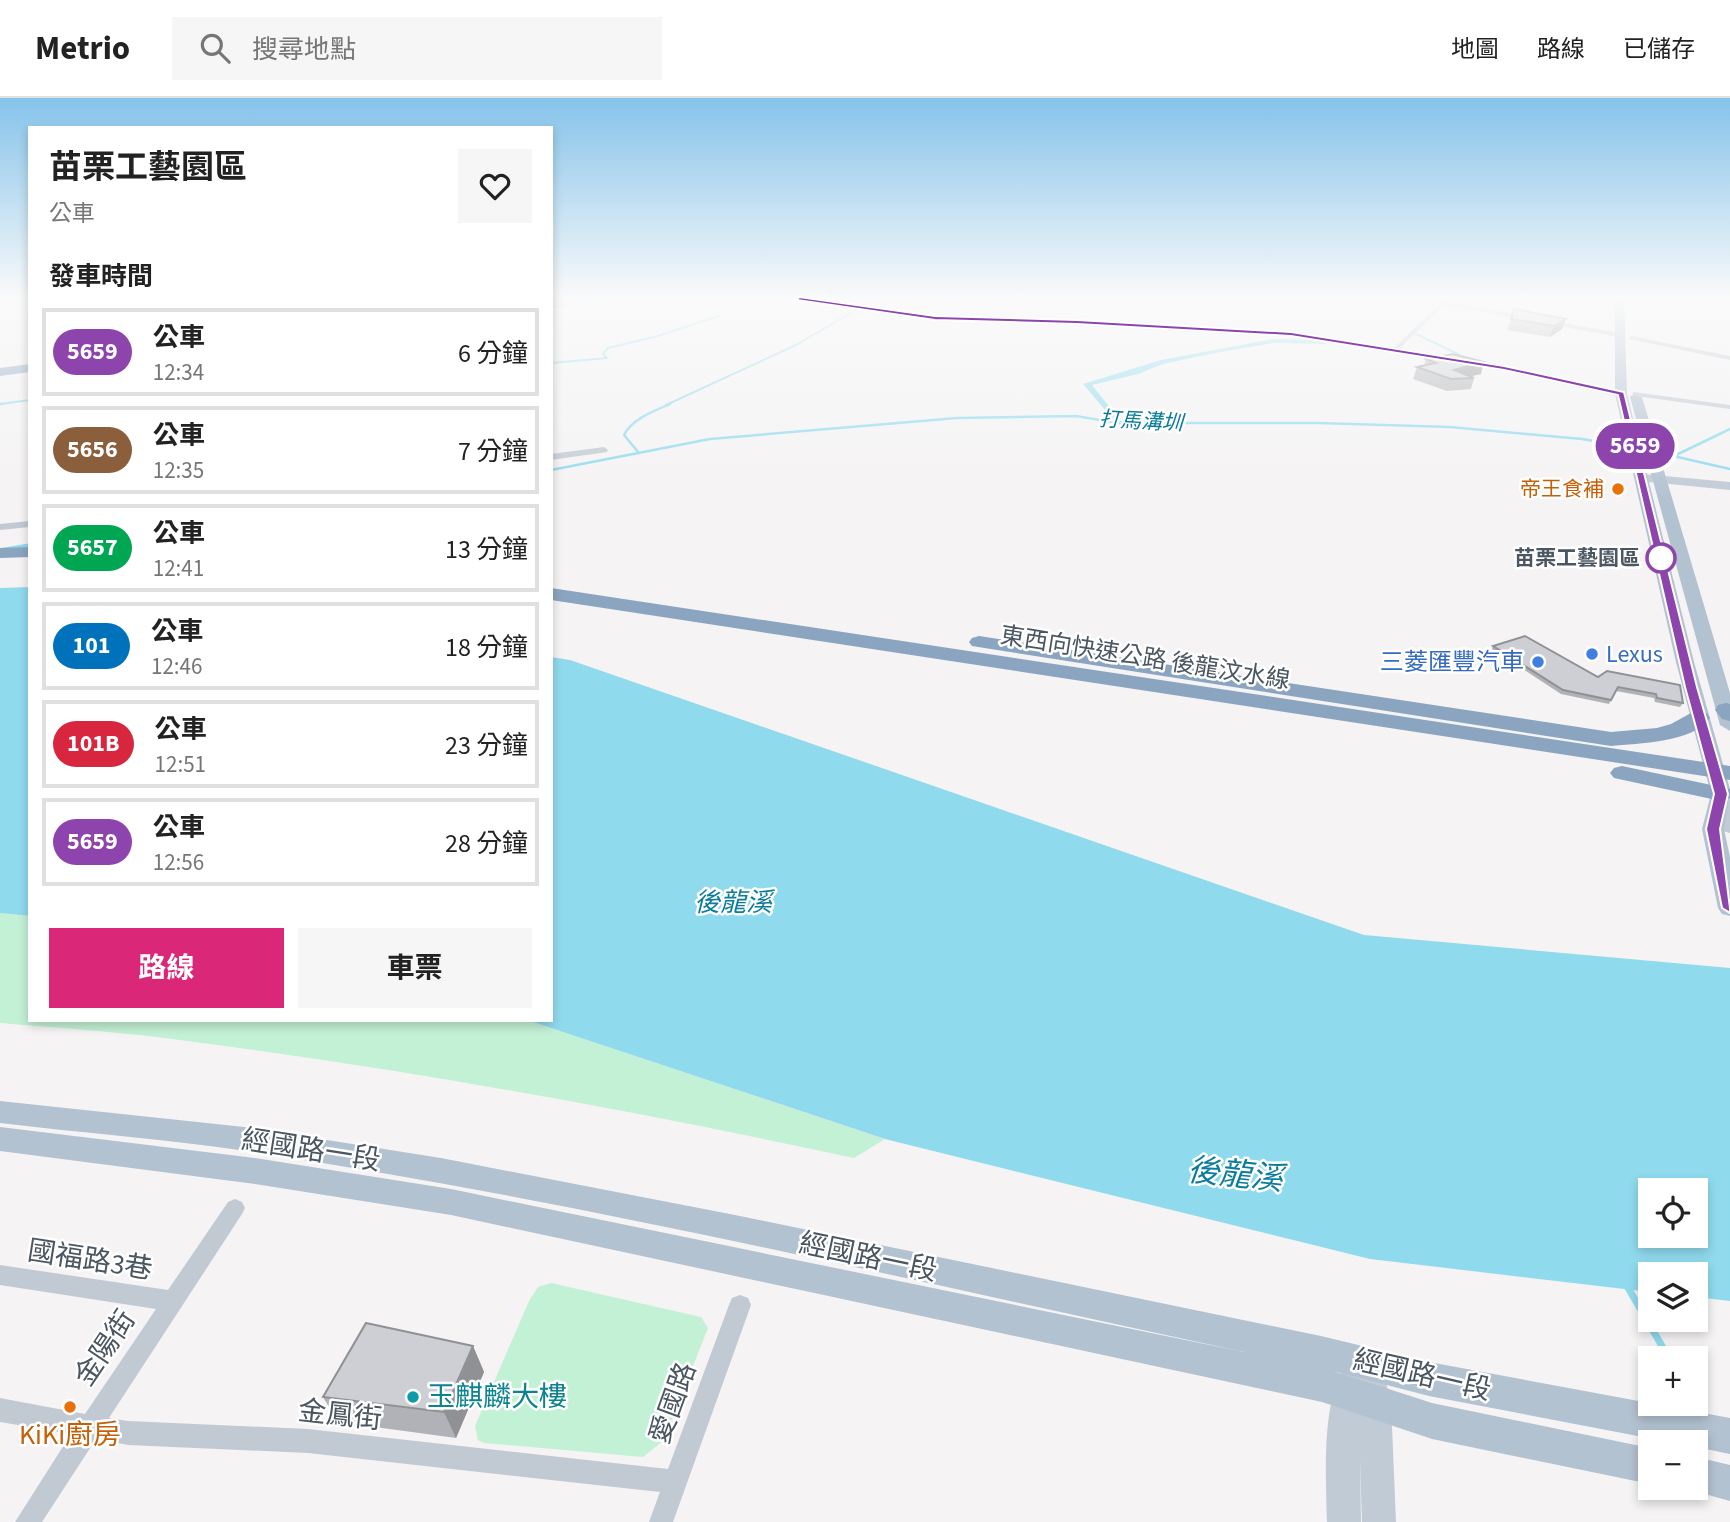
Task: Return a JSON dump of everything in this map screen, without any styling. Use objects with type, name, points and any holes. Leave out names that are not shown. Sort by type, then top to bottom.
[{"type":"highway","points":[[0,374],[28,368]]},
{"type":"highway","points":[[0,374],[28,374]]},
{"type":"highway","points":[[0,553],[28,552]]},
{"type":"highway","points":[[0,559],[28,559]]},
{"type":"highway","name":"東西向快速公路 後龍汶水線","points":[[553,585],[1616,748],[1724,772]]},
{"type":"highway","name":"東西向快速公路 後龍汶水線","points":[[553,594],[1724,772]]},
{"type":"highway","points":[[755,615],[799,617],[1013,647],[1611,738],[1724,772]]},
{"type":"highway","points":[[714,618],[752,628],[895,654],[1626,774],[1724,772]]},
{"type":"highway","points":[[1611,738],[1659,734],[1687,728],[1699,718]]},
{"type":"main road","points":[[1623,365],[1621,394],[1699,718],[1724,772],[1713,829],[1730,908]]},
{"type":"main road","points":[[1634,380],[1729,716]]},
{"type":"main road","points":[[1621,394],[1636,394]]},
{"type":"main road","name":"經國路一段","points":[[0,1112],[244,1139],[441,1171],[735,1229],[1367,1363],[1429,1379],[1730,1436]]},
{"type":"main road","name":"經國路一段","points":[[0,1139],[255,1171],[450,1202],[1309,1382],[1432,1421],[1638,1464]]},
{"type":"main road","points":[[1708,1478],[1730,1483]]},
{"type":"street","points":[[1490,365],[1621,394]]},
{"type":"street","points":[[1636,394],[1730,408]]},
{"type":"street","points":[[553,457],[604,450]]},
{"type":"street","points":[[1643,478],[1730,486]]},
{"type":"street","points":[[0,527],[28,524]]},
{"type":"street","points":[[1724,772],[1730,827]]},
{"type":"street","name":"金陽街","points":[[27,1522],[235,1208]]},
{"type":"street","name":"國福路3巷","points":[[0,1275],[172,1301]]},
{"type":"street","name":"愛國路","points":[[661,1522],[740,1305]]},
{"type":"street","points":[[1344,1522],[1345,1432],[1361,1397],[1367,1363]]},
{"type":"street","points":[[1361,1397],[1379,1522]]},
{"type":"street","name":"金鳳街","points":[[0,1410],[128,1433],[309,1441],[676,1482]]},
{"type":"green space","points":[[0,913],[28,916],[28,1022],[533,1022],[885,1139],[854,1158],[597,1106],[338,1062],[144,1036],[0,1023]]},
{"type":"green space","points":[[551,1283],[701,1317],[708,1328],[664,1440],[643,1457],[484,1443],[478,1440],[475,1426],[529,1301],[538,1287]]},
{"type":"water","points":[[28,587],[28,916],[0,913],[0,588]]},
{"type":"water","name":"後龍溪","points":[[553,657],[570,660],[1364,935],[1730,968],[1730,1301],[1708,1298],[1708,1262],[1638,1262],[1638,1291],[1370,1259],[885,1139],[533,1022],[553,1022]]},
{"type":"building","points":[[1471,365],[1454,370],[1474,378],[1451,379],[1417,367]]},
{"type":"building","name":"三菱匯豐汽車","points":[[1525,636],[1598,677],[1607,671],[1680,685],[1683,703],[1657,698],[1656,694],[1618,687],[1611,700],[1563,690],[1493,646]]},
{"type":"building","points":[[366,1323],[473,1346],[444,1412],[323,1397]]},
{"type":"waterway","points":[[666,405],[752,365]]},
{"type":"waterway","points":[[1118,423],[1087,384],[1152,365]]},
{"type":"waterway","points":[[3,404],[0,404],[28,400]]},
{"type":"waterway","points":[[639,453],[624,435],[638,420],[670,404]]},
{"type":"waterway","name":"打馬溝圳","points":[[639,453],[710,439],[957,418],[1076,416],[1118,423],[1318,423],[1450,427],[1582,439],[1647,450]]},
{"type":"waterway","points":[[1674,456],[1730,429]]},
{"type":"waterway","name":"打馬溝圳","points":[[1656,452],[1730,469]]},
{"type":"waterway","name":"打馬溝圳","points":[[553,470],[639,453]]},
{"type":"waterway","name":"打馬溝圳","points":[[0,550],[28,545]]},
{"type":"waterway","points":[[1627,1286],[1662,1346]]},
{"type":"bus line","name":"5659","points":[[1486,365],[1621,394],[1626,405],[1691,687],[1721,794],[1713,829],[1730,908]]},
{"type":"place","name":"帝王食補","points":[[1618,489]]},
{"type":"place","name":"苗栗工藝園區","points":[[1661,558]]},
{"type":"place","name":"Lexus","points":[[1592,654]]},
{"type":"place","name":"三菱匯豐汽車","points":[[1538,662]]},
{"type":"place","name":"玉麒麟大樓","points":[[413,1397]]},
{"type":"place","name":"KiKi廚房","points":[[70,1407]]}]
